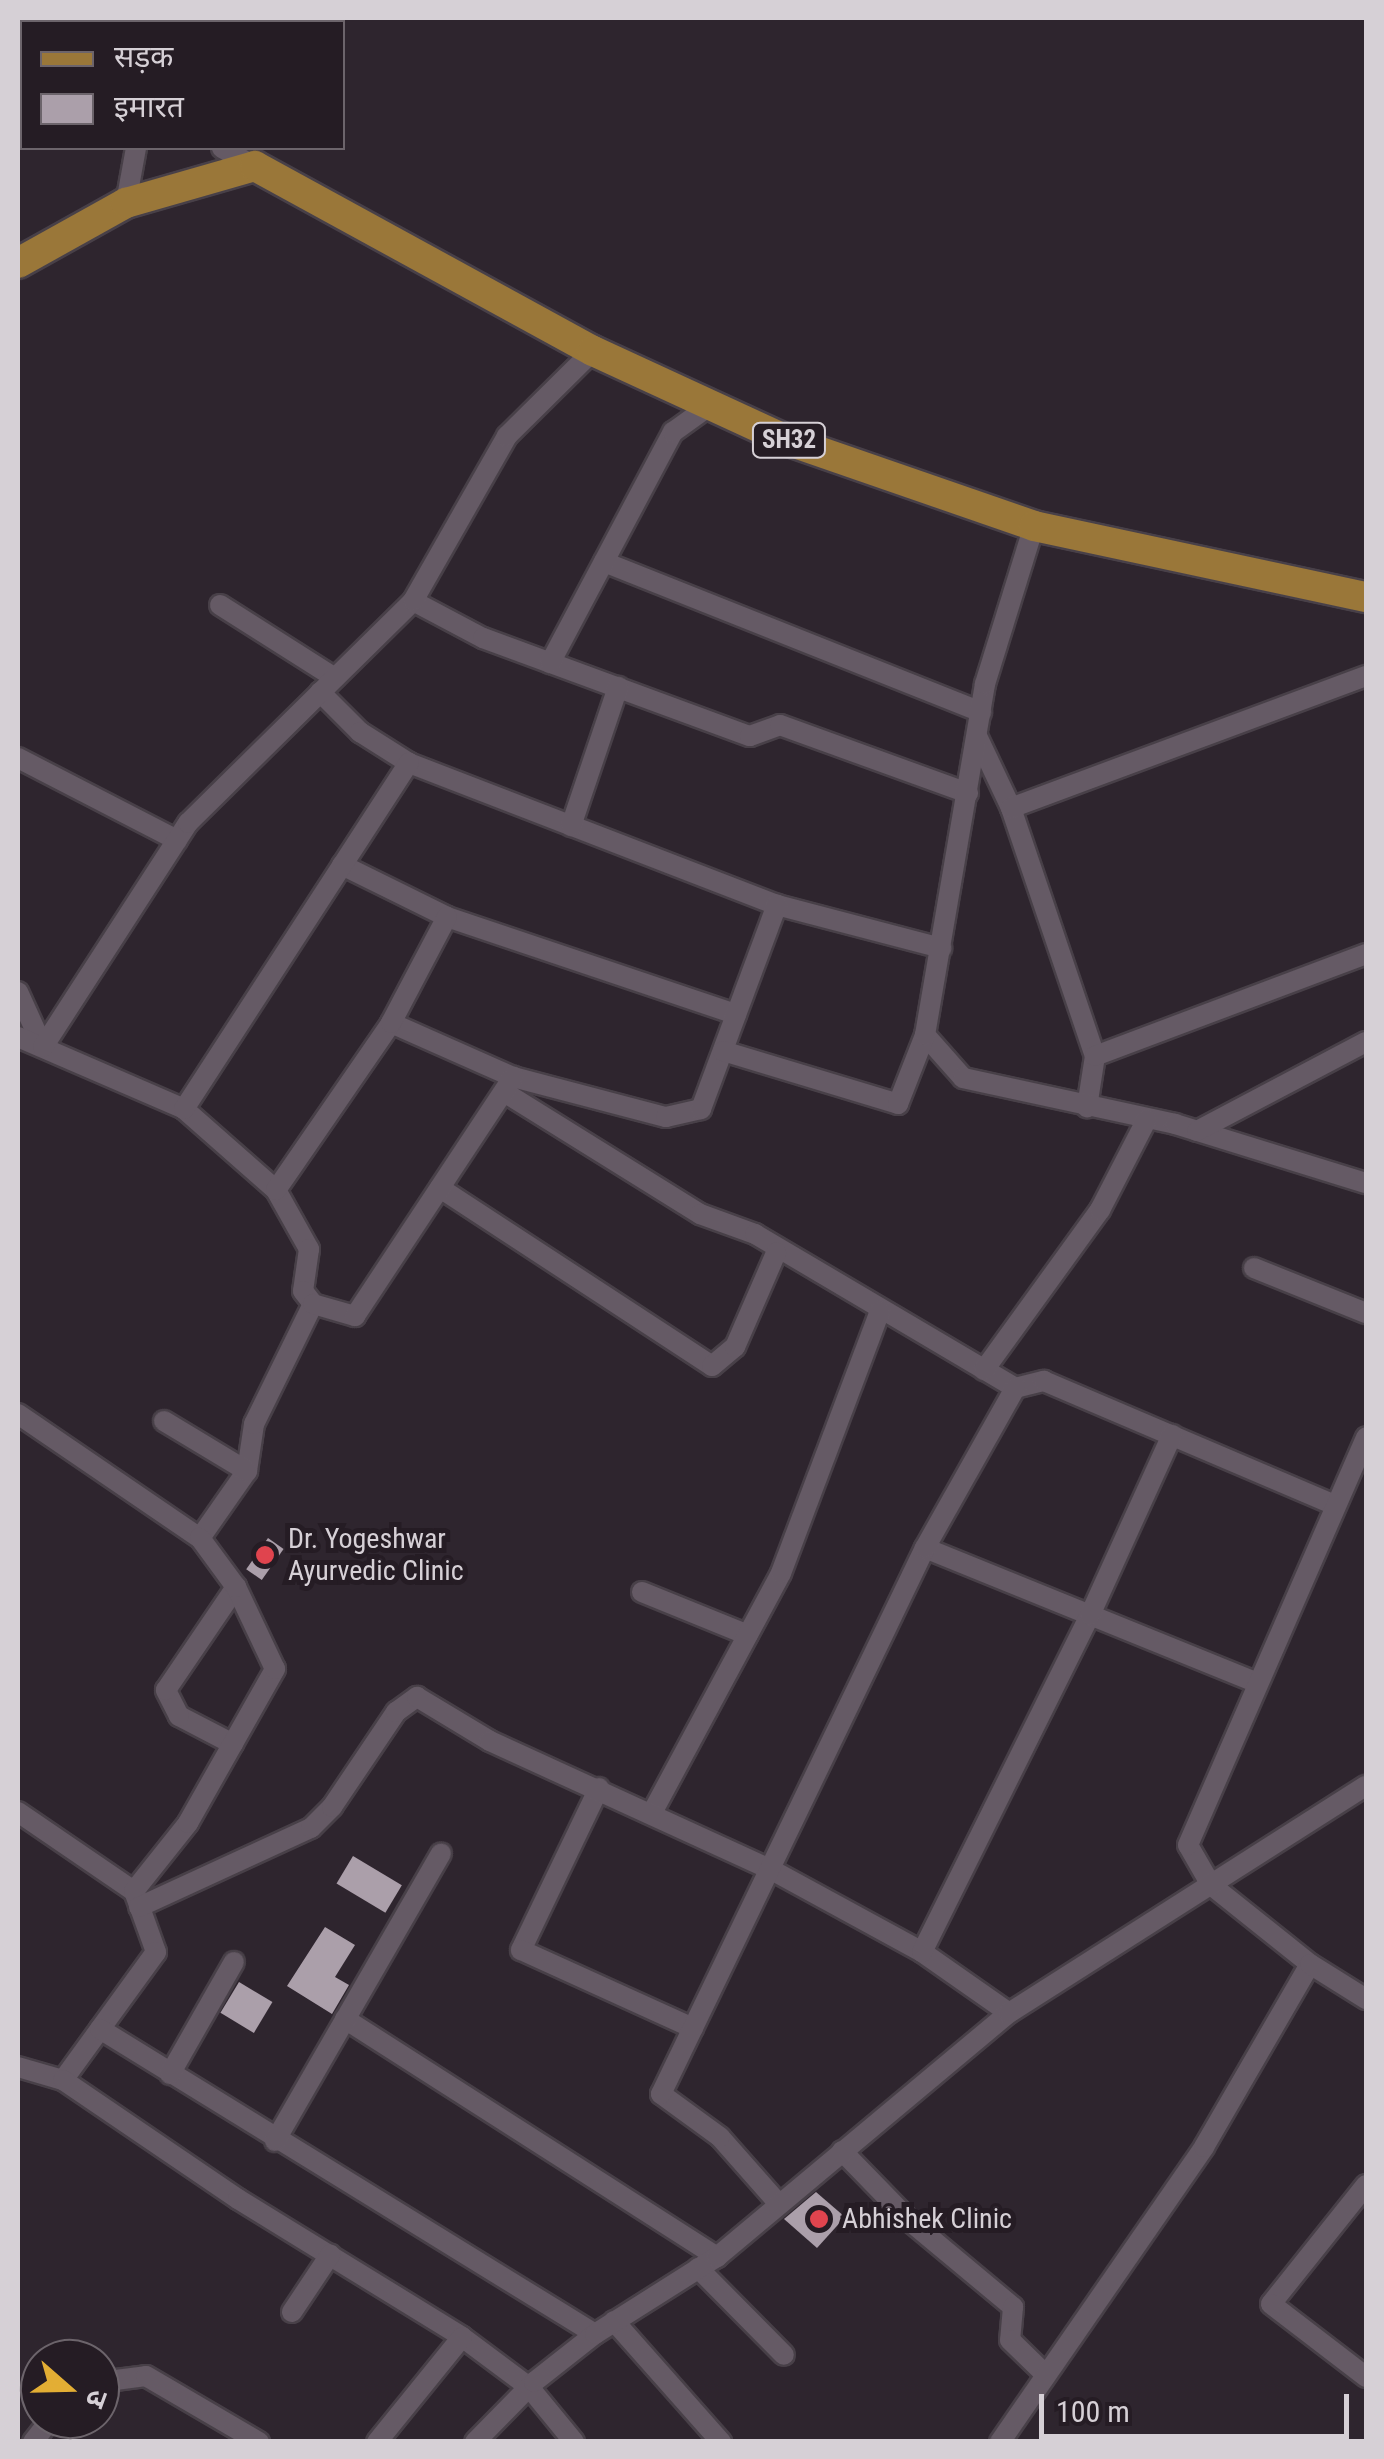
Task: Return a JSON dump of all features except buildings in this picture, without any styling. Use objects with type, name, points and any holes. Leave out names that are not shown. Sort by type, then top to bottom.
[{"type":"main road","points":[[18,263],[126,203],[256,166]]},
{"type":"main road","name":"SH32","points":[[256,166],[593,351],[789,441],[1034,526],[1366,597]]},
{"type":"street","points":[[126,203],[136,150]]},
{"type":"street","points":[[226,150],[256,166]]},
{"type":"street","points":[[43,1046],[177,840],[413,601],[506,436],[593,351]]},
{"type":"street","points":[[550,663],[673,432],[712,404]]},
{"type":"street","points":[[722,1051],[898,1104],[925,1035],[981,712],[1034,526]]},
{"type":"street","points":[[604,562],[981,712]]},
{"type":"street","points":[[413,601],[483,638],[750,736],[780,725],[968,793]]},
{"type":"street","points":[[220,605],[328,685],[360,732],[409,763],[777,904],[941,948]]},
{"type":"street","points":[[1011,808],[1366,676]]},
{"type":"street","points":[[571,826],[618,688]]},
{"type":"street","points":[[977,736],[1011,808],[1095,1056],[1087,1107]]},
{"type":"street","points":[[18,758],[177,840]]},
{"type":"street","points":[[184,1109],[409,763]]},
{"type":"street","points":[[342,865],[447,917],[736,1014]]},
{"type":"street","points":[[509,1084],[666,1117],[701,1109],[777,904]]},
{"type":"street","points":[[276,1190],[391,1023],[447,917]]},
{"type":"street","points":[[1095,1056],[1366,954]]},
{"type":"street","points":[[18,992],[43,1046]]},
{"type":"street","points":[[391,1023],[509,1084],[700,1214],[755,1234],[776,1253],[1015,1388],[1044,1381],[1335,1504]]},
{"type":"street","points":[[925,1035],[963,1078],[1197,1131],[1366,1183]]},
{"type":"street","points":[[18,1038],[184,1109],[276,1190],[309,1249],[303,1291],[313,1304],[355,1316],[509,1084]]},
{"type":"street","points":[[1197,1131],[1366,1042]]},
{"type":"street","points":[[984,1370],[1100,1210],[1147,1119]]},
{"type":"street","points":[[440,1188],[712,1366],[735,1347],[776,1253]]},
{"type":"street","points":[[1254,1268],[1366,1313]]},
{"type":"street","points":[[200,1538],[247,1471],[254,1424],[313,1304]]},
{"type":"street","points":[[654,1811],[781,1573],[880,1311]]},
{"type":"street","points":[[779,2204],[720,2137],[660,2094],[925,1548],[1015,1388]]},
{"type":"street","points":[[18,1414],[200,1538],[236,1587],[275,1669],[188,1824],[137,1899]]},
{"type":"street","points":[[164,1422],[247,1471]]},
{"type":"street","points":[[922,1952],[1090,1615],[1172,1435]]},
{"type":"street","points":[[1366,1437],[1362,1467],[1335,1504],[1188,1845],[1211,1884],[1310,1964],[1366,1999]]},
{"type":"street","points":[[925,1548],[1258,1683]]},
{"type":"street","points":[[232,1744],[179,1716],[166,1690],[236,1587]]},
{"type":"street","points":[[642,1592],[748,1636]]},
{"type":"street","points":[[137,1899],[311,1828],[410,1699],[424,1698],[490,1742],[654,1811],[770,1869],[922,1952],[1009,2012]]},
{"type":"street","points":[[475,2442],[529,2387],[594,2334],[717,2256],[1009,2012],[1366,1786]]},
{"type":"street","points":[[598,1788],[521,1950],[692,2028]]},
{"type":"street","points":[[18,1812],[137,1899],[156,1952],[63,2080]]},
{"type":"street","points":[[276,2141],[441,1853]]},
{"type":"street","points":[[170,2074],[234,1962]]},
{"type":"street","points":[[1000,2442],[1204,2148],[1310,1964]]},
{"type":"street","points":[[346,2019],[717,2256]]},
{"type":"street","points":[[100,2029],[594,2334]]},
{"type":"street","points":[[18,2068],[63,2080],[330,2256],[462,2336],[529,2387],[574,2442]]},
{"type":"street","points":[[842,2151],[911,2222],[1013,2307],[1010,2340],[1046,2375]]},
{"type":"street","points":[[1366,2186],[1272,2304],[1366,2377]]},
{"type":"street","points":[[292,2312],[330,2256]]},
{"type":"street","points":[[698,2268],[784,2355]]},
{"type":"street","points":[[614,2322],[722,2442]]},
{"type":"street","points":[[377,2442],[462,2336]]},
{"type":"street","points":[[120,2379],[146,2376],[259,2442]]},
{"type":"place","name":"Dr. Yogeshwar Ayurvedic Clinic","points":[[265,1555]]},
{"type":"place","name":"Abhishek Clinic","points":[[819,2219]]}]
